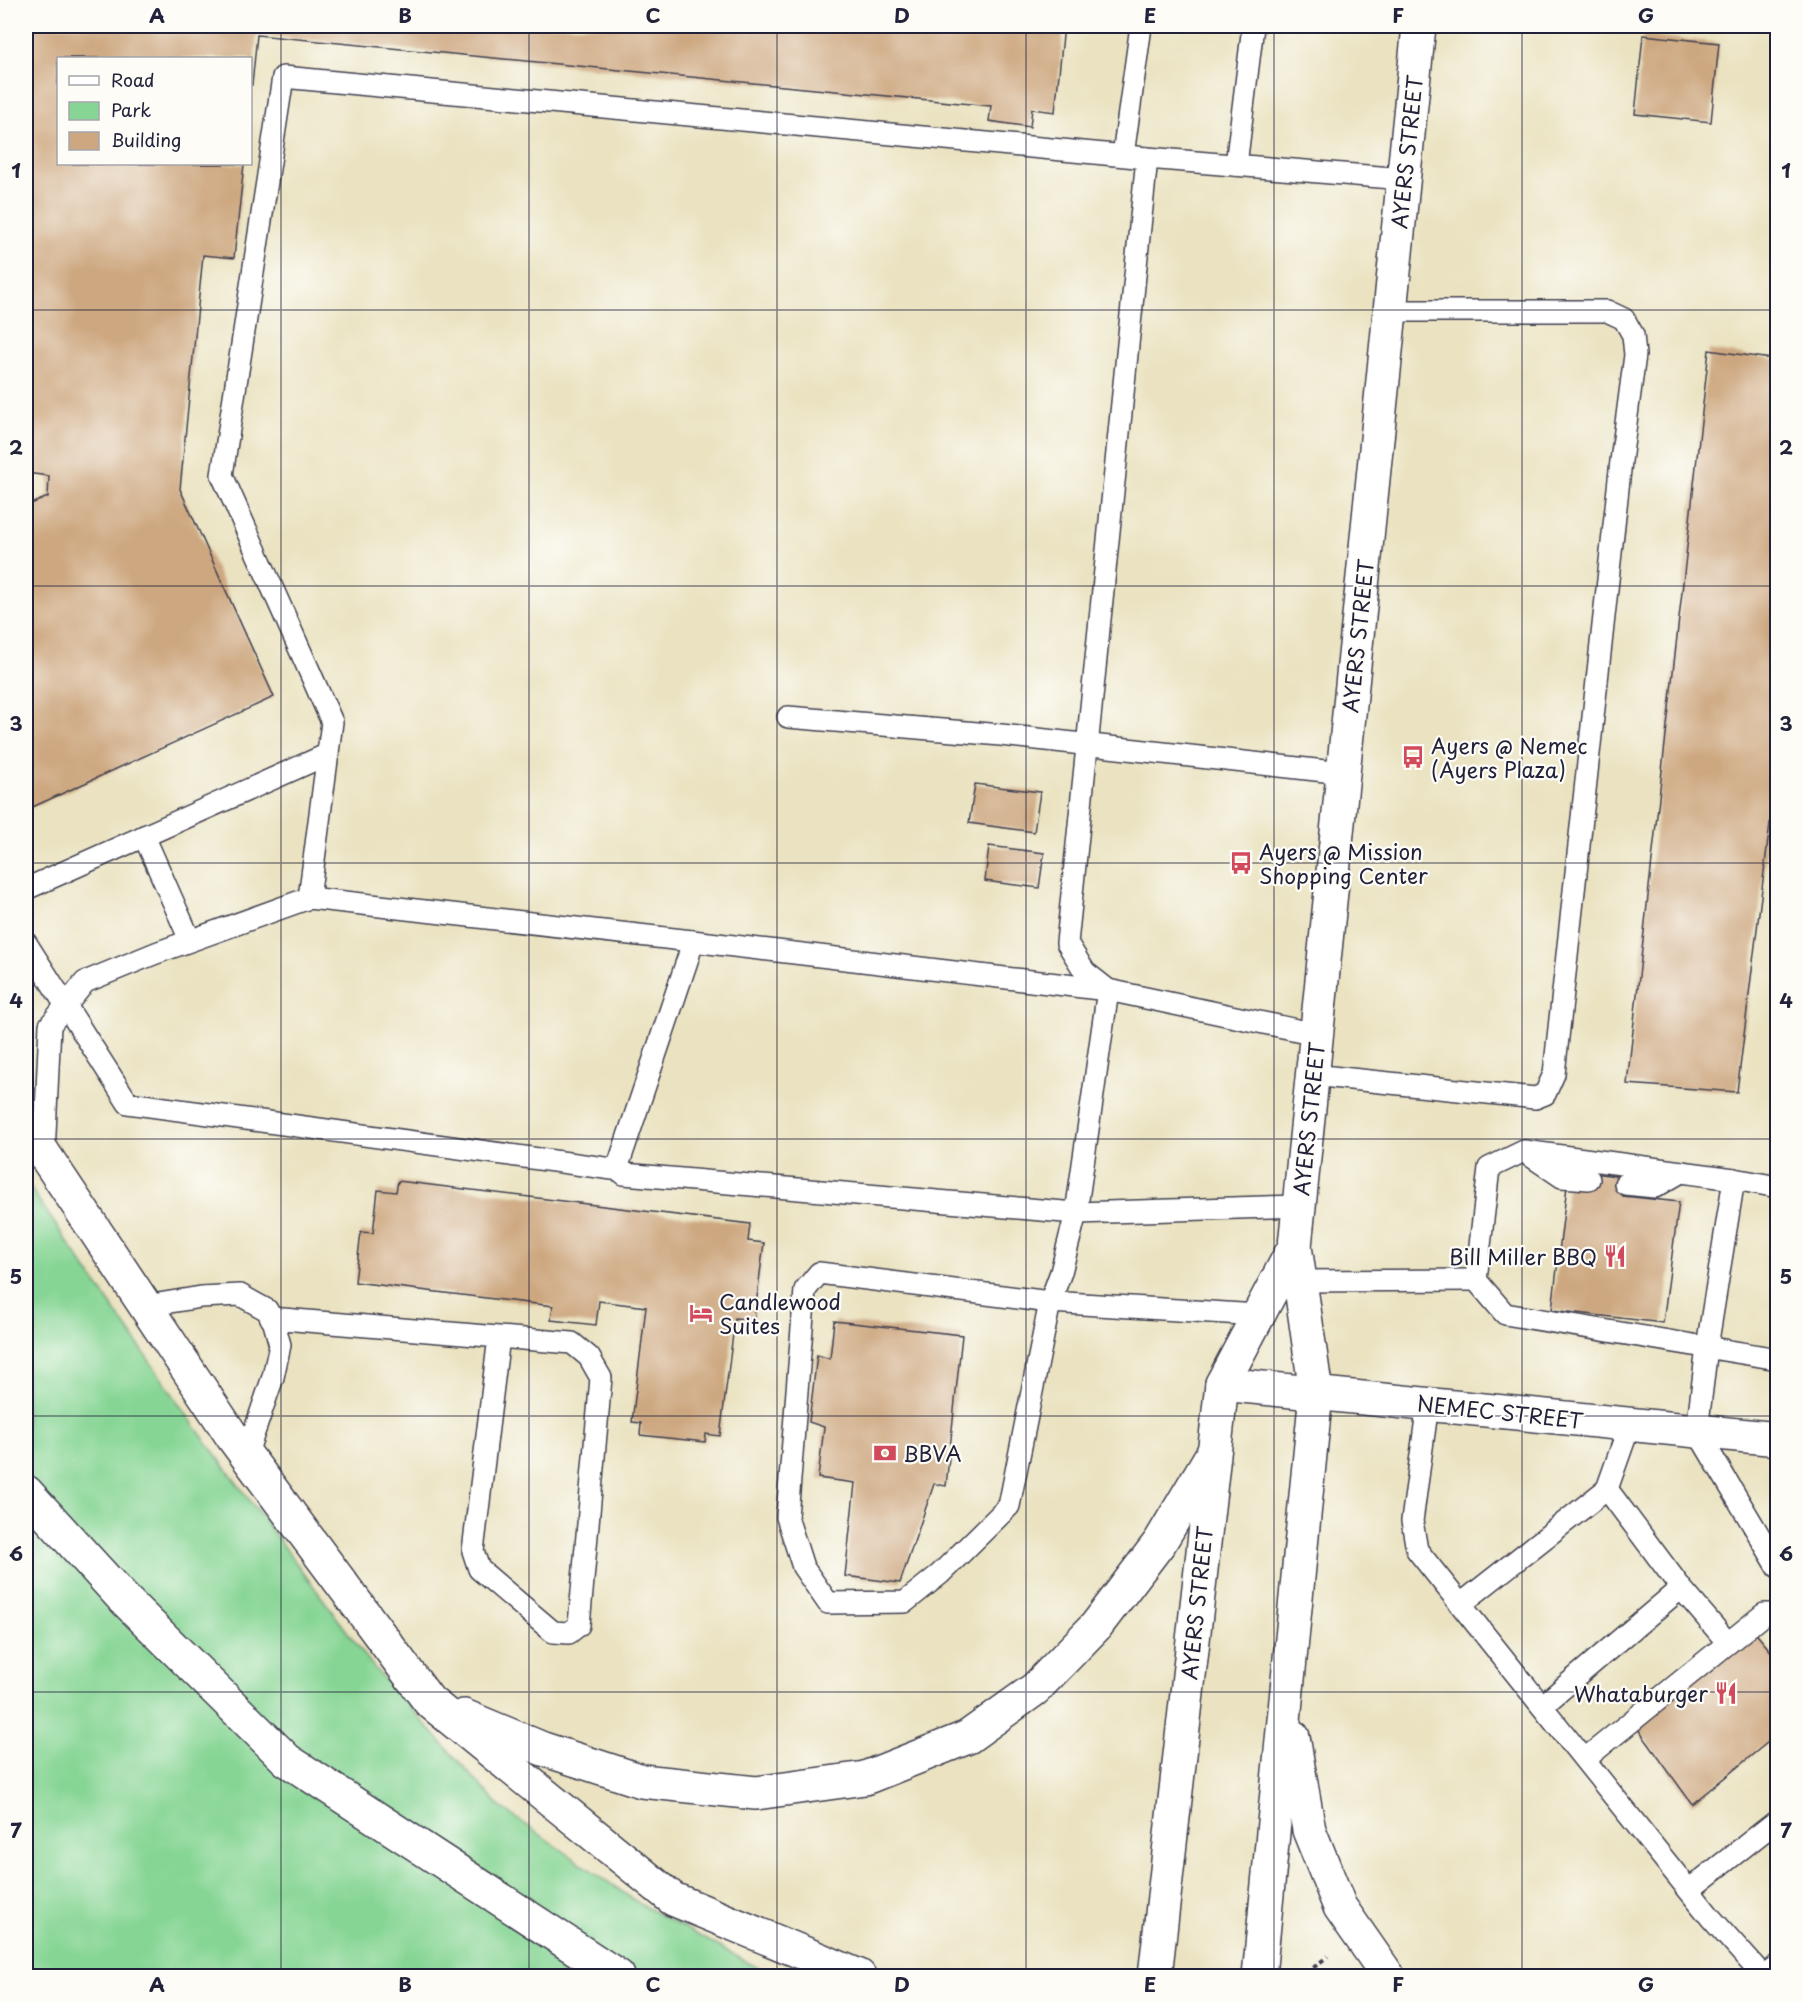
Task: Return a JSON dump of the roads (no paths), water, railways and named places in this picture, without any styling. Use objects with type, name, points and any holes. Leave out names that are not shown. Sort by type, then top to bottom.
[{"type":"main road","name":"AYERS STREET","points":[[1258,1977],[1316,1393],[1294,1246],[1419,26]]},
{"type":"main road","points":[[26,1127],[246,1456],[429,1701],[673,1899],[860,1977]]},
{"type":"main road","name":"AYERS STREET","points":[[1155,1977],[1222,1384],[1294,1246]]},
{"type":"main road","name":"NEMEC STREET","points":[[1222,1384],[1778,1439]]},
{"type":"main road","points":[[429,1701],[543,1749],[642,1781],[756,1793],[865,1778],[968,1737],[1035,1689],[1096,1626],[1153,1551],[1213,1453]]},
{"type":"main road","points":[[26,1492],[121,1596],[287,1760],[618,1977]]},
{"type":"main road","points":[[1286,1697],[1309,1830],[1340,1907],[1388,1977]]},
{"type":"lane","points":[[1123,155],[1141,26]]},
{"type":"lane","points":[[1236,165],[1253,26]]},
{"type":"lane","points":[[309,898],[332,722],[222,475],[283,77],[1148,158],[1404,179]]},
{"type":"lane","points":[[1108,990],[1086,972],[1067,943],[1148,158]]},
{"type":"lane","points":[[1312,1075],[1535,1098],[1545,1094],[1554,1074],[1621,461],[1635,355],[1633,335],[1624,319],[1607,311],[1390,311]]},
{"type":"lane","points":[[788,717],[1001,735],[1343,773]]},
{"type":"lane","points":[[26,889],[328,754]]},
{"type":"lane","points":[[144,836],[190,940]]},
{"type":"lane","points":[[44,1155],[50,1025],[85,982],[190,940],[309,898],[1108,990],[1316,1034]]},
{"type":"lane","points":[[620,1170],[619,1163],[692,941]]},
{"type":"lane","points":[[26,943],[128,1103],[620,1170],[624,1174],[1076,1214],[1299,1206]]},
{"type":"lane","points":[[1108,990],[1076,1214],[1061,1272],[1050,1302],[1010,1506],[940,1574],[905,1602],[828,1603],[803,1567],[788,1517],[805,1290],[819,1273],[1050,1302],[1258,1315]]},
{"type":"lane","points":[[1524,1151],[1562,1177],[1589,1179]]},
{"type":"lane","points":[[1778,1186],[1524,1151],[1489,1168],[1476,1280],[1505,1314],[1778,1359]]},
{"type":"lane","points":[[1625,1184],[1655,1187],[1681,1172]]},
{"type":"lane","points":[[1734,1179],[1707,1347],[1697,1431],[1778,1567]]},
{"type":"lane","points":[[1300,1281],[1476,1280]]},
{"type":"lane","points":[[146,1306],[201,1297],[240,1295],[267,1310],[272,1318],[280,1345],[271,1384],[246,1456]]},
{"type":"lane","points":[[272,1318],[572,1343],[589,1357],[601,1378],[579,1625],[569,1633],[553,1632],[479,1569],[473,1551],[499,1337]]},
{"type":"lane","points":[[1428,1404],[1412,1521],[1417,1550],[1689,1890],[1763,1977],[1778,1965]]},
{"type":"lane","points":[[1461,1604],[1607,1489],[1630,1424]]},
{"type":"lane","points":[[1607,1489],[1681,1588],[1728,1643]]},
{"type":"lane","points":[[1542,1706],[1681,1588]]},
{"type":"lane","points":[[1585,1759],[1764,1614],[1775,1614],[1778,1617]]},
{"type":"lane","points":[[1689,1890],[1778,1820]]},
{"type":"place","name":"Ayers @ Nemec (Ayers Plaza)","points":[[1413,757]]},
{"type":"place","name":"Ayers @ Mission Shopping Center","points":[[1241,863]]},
{"type":"place","name":"Bill Miller BBQ","points":[[1615,1256]]},
{"type":"place","name":"Candlewood Suites","points":[[701,1313]]},
{"type":"place","name":"BBVA","points":[[885,1453]]},
{"type":"place","name":"Whataburger","points":[[1726,1693]]}]
